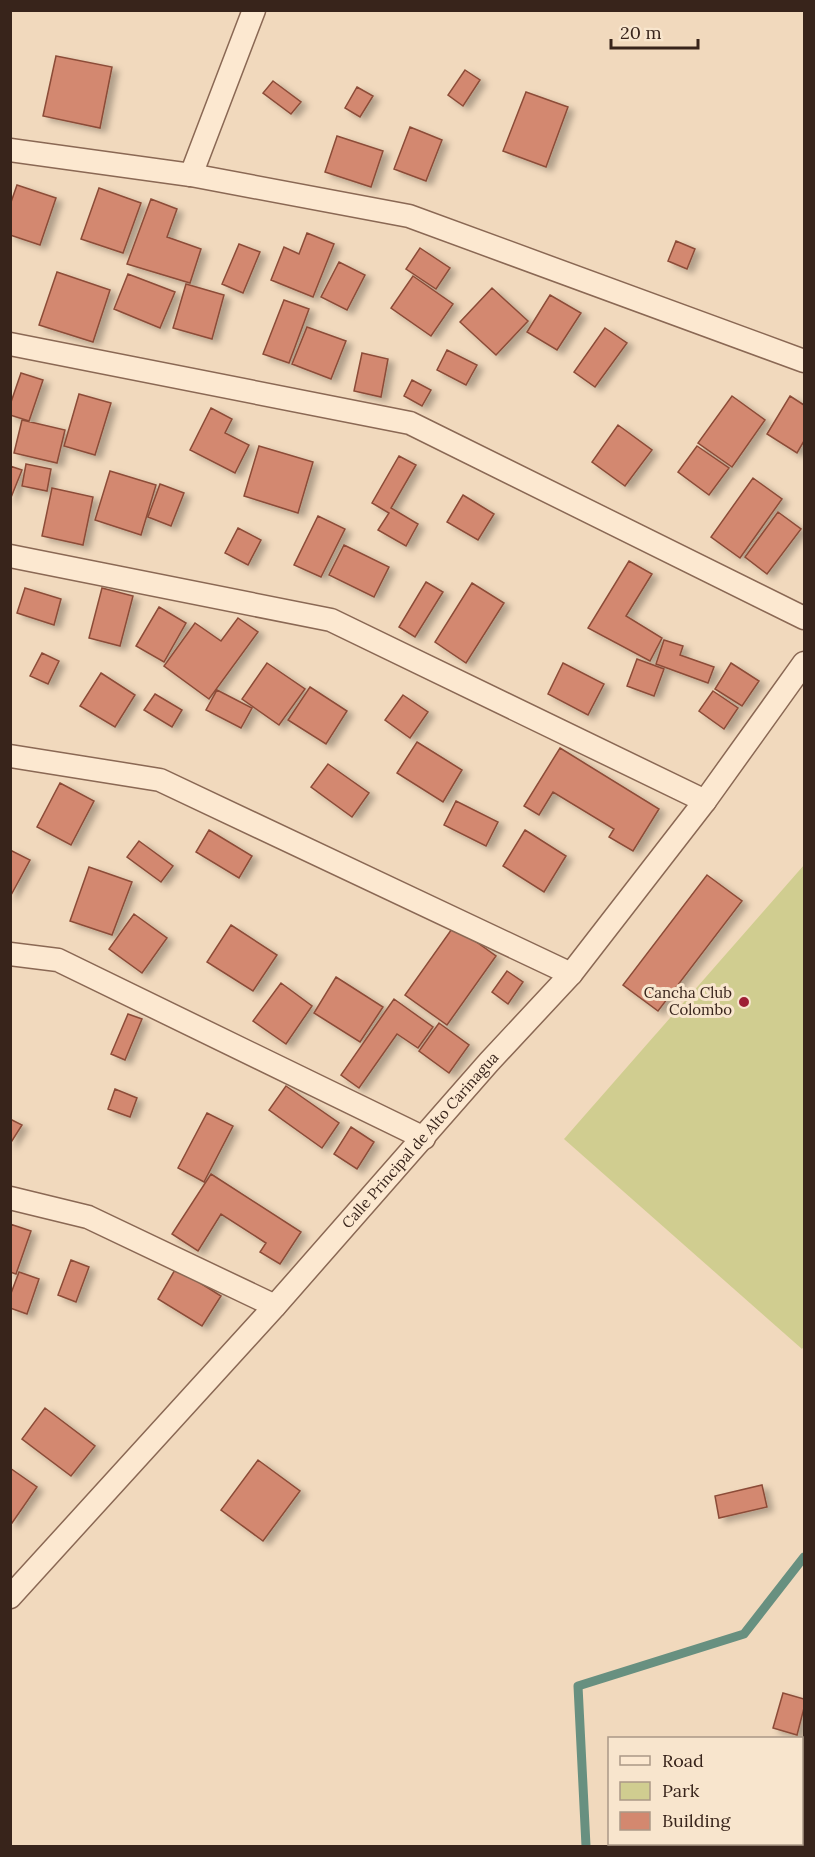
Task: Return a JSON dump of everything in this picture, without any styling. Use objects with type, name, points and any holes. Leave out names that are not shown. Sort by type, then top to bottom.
[{"type":"street","points":[[191,175],[254,10]]},
{"type":"street","points":[[12,153],[191,175],[409,216],[804,361]]},
{"type":"street","points":[[10,344],[410,423],[804,618]]},
{"type":"street","points":[[10,556],[332,621],[705,801]]},
{"type":"street","name":"Calle Principal de Alto Carinagua","points":[[10,1598],[275,1306],[489,1062],[571,974],[705,801],[804,663]]},
{"type":"street","points":[[10,756],[160,780],[571,974]]},
{"type":"street","points":[[10,954],[58,960],[424,1138]]},
{"type":"street","points":[[10,1198],[88,1217],[275,1306]]},
{"type":"green space","name":"Cancha Club Colombo","points":[[804,865],[804,1346],[802,1349],[564,1139]]},
{"type":"building","points":[[56,56],[112,67],[100,128],[43,116]]},
{"type":"building","points":[[465,70],[480,80],[463,106],[448,95]]},
{"type":"building","points":[[273,81],[301,102],[291,114],[263,93]]},
{"type":"building","points":[[357,87],[373,96],[360,117],[345,108]]},
{"type":"building","points":[[526,92],[568,107],[546,167],[503,151]]},
{"type":"building","points":[[410,127],[442,140],[426,181],[394,169]]},
{"type":"building","points":[[337,136],[383,151],[371,187],[325,172]]},
{"type":"building","points":[[17,185],[56,198],[40,245],[10,235],[10,205]]},
{"type":"building","points":[[99,188],[141,203],[123,253],[81,239]]},
{"type":"building","points":[[151,199],[177,209],[167,237],[201,249],[190,283],[127,264]]},
{"type":"building","points":[[307,233],[334,244],[313,297],[271,280],[284,247],[299,254]]},
{"type":"building","points":[[676,241],[695,249],[687,269],[668,261]]},
{"type":"building","points":[[239,244],[260,252],[243,293],[222,284]]},
{"type":"building","points":[[420,248],[450,268],[436,289],[406,269]]},
{"type":"building","points":[[339,262],[365,275],[347,310],[321,297]]},
{"type":"building","points":[[57,272],[110,290],[93,342],[39,325]]},
{"type":"building","points":[[128,274],[175,292],[160,328],[114,309]]},
{"type":"building","points":[[413,276],[453,304],[431,336],[391,308]]},
{"type":"building","points":[[186,284],[224,295],[212,339],[173,328]]},
{"type":"building","points":[[492,288],[528,321],[496,355],[460,322]]},
{"type":"building","points":[[550,295],[581,313],[557,350],[527,332]]},
{"type":"building","points":[[284,300],[309,309],[289,363],[263,354]]},
{"type":"building","points":[[307,327],[346,341],[331,379],[292,364]]},
{"type":"building","points":[[605,328],[627,343],[595,387],[574,372]]},
{"type":"building","points":[[447,350],[477,365],[466,385],[437,370]]},
{"type":"building","points":[[362,353],[388,359],[381,397],[354,391]]},
{"type":"building","points":[[21,373],[43,380],[29,421],[10,415],[10,405]]},
{"type":"building","points":[[412,380],[431,390],[422,406],[404,396]]},
{"type":"building","points":[[79,394],[111,403],[95,455],[64,446]]},
{"type":"building","points":[[732,396],[765,420],[732,467],[698,443]]},
{"type":"building","points":[[790,396],[804,405],[804,441],[797,453],[767,434]]},
{"type":"building","points":[[211,408],[232,419],[225,433],[249,445],[235,473],[190,450]]},
{"type":"building","points":[[22,420],[65,430],[57,463],[14,453]]},
{"type":"building","points":[[618,425],[652,450],[625,486],[592,462]]},
{"type":"building","points":[[259,446],[313,462],[298,513],[244,496]]},
{"type":"building","points":[[697,446],[729,468],[709,495],[678,472]]},
{"type":"building","points":[[399,456],[416,465],[391,508],[418,524],[406,546],[378,530],[389,513],[372,503]]},
{"type":"building","points":[[26,464],[51,469],[47,491],[22,486]]},
{"type":"building","points":[[10,466],[22,470],[10,500]]},
{"type":"building","points":[[110,471],[156,485],[141,535],[95,520]]},
{"type":"building","points":[[753,478],[782,499],[740,558],[711,537]]},
{"type":"building","points":[[160,484],[184,493],[171,526],[148,517]]},
{"type":"building","points":[[52,488],[93,497],[83,545],[42,536]]},
{"type":"building","points":[[463,495],[494,514],[478,540],[447,522]]},
{"type":"building","points":[[778,512],[801,529],[767,574],[745,557]]},
{"type":"building","points":[[318,516],[345,529],[321,577],[294,565]]},
{"type":"building","points":[[238,528],[261,540],[248,565],[225,553]]},
{"type":"building","points":[[344,545],[389,567],[374,597],[329,575]]},
{"type":"building","points":[[629,561],[652,574],[626,616],[662,638],[650,661],[588,628]]},
{"type":"building","points":[[426,582],[443,592],[415,637],[399,627]]},
{"type":"building","points":[[472,583],[504,603],[466,663],[435,642]]},
{"type":"building","points":[[25,588],[61,599],[54,625],[17,613]]},
{"type":"building","points":[[102,588],[133,596],[120,646],[89,638]]},
{"type":"building","points":[[159,607],[186,623],[164,662],[136,646]]},
{"type":"building","points":[[238,618],[258,632],[209,699],[164,666],[195,623],[221,641]]},
{"type":"building","points":[[664,640],[683,646],[680,655],[714,667],[708,683],[656,664]]},
{"type":"building","points":[[42,653],[59,661],[48,684],[30,676]]},
{"type":"building","points":[[637,659],[664,669],[654,696],[627,686]]},
{"type":"building","points":[[267,663],[305,689],[279,725],[242,699]]},
{"type":"building","points":[[563,663],[604,684],[588,715],[548,694]]},
{"type":"building","points":[[731,663],[759,681],[742,706],[715,689]]},
{"type":"building","points":[[101,673],[135,695],[115,727],[80,706]]},
{"type":"building","points":[[310,687],[347,711],[326,744],[288,720]]},
{"type":"building","points":[[217,690],[252,708],[241,728],[206,710]]},
{"type":"building","points":[[713,691],[738,708],[724,729],[699,711]]},
{"type":"building","points":[[155,694],[182,710],[172,727],[144,710]]},
{"type":"building","points":[[403,695],[428,712],[410,738],[385,720]]},
{"type":"building","points":[[417,742],[462,770],[443,802],[397,773]]},
{"type":"building","points":[[560,748],[659,809],[633,851],[609,837],[614,829],[553,792],[539,815],[524,806]]},
{"type":"building","points":[[328,764],[369,793],[352,817],[311,787]]},
{"type":"building","points":[[60,783],[94,801],[71,845],[37,827]]},
{"type":"building","points":[[456,801],[498,822],[486,846],[444,825]]},
{"type":"building","points":[[209,830],[252,856],[239,878],[196,852]]},
{"type":"building","points":[[525,830],[566,856],[544,892],[503,866]]},
{"type":"building","points":[[139,841],[173,866],[161,882],[127,857]]},
{"type":"building","points":[[10,850],[30,860],[10,897]]},
{"type":"building","points":[[89,867],[132,882],[112,935],[70,921]]},
{"type":"building","points":[[707,875],[742,901],[658,1011],[623,985]]},
{"type":"building","points":[[134,914],[167,938],[142,973],[109,949]]},
{"type":"building","points":[[231,925],[277,955],[253,991],[207,962]]},
{"type":"building","points":[[454,926],[496,956],[447,1025],[405,995]]},
{"type":"building","points":[[507,971],[523,982],[508,1004],[492,992]]},
{"type":"building","points":[[336,977],[383,1007],[360,1042],[314,1013]]},
{"type":"building","points":[[281,983],[312,1006],[286,1044],[253,1021]]},
{"type":"building","points":[[394,999],[433,1027],[418,1048],[397,1034],[359,1088],[341,1075]]},
{"type":"building","points":[[128,1014],[142,1019],[125,1060],[111,1054]]},
{"type":"building","points":[[439,1023],[469,1045],[449,1073],[419,1051]]},
{"type":"building","points":[[286,1086],[339,1123],[322,1148],[269,1110]]},
{"type":"building","points":[[115,1089],[137,1098],[130,1117],[108,1109]]},
{"type":"building","points":[[207,1113],[233,1126],[204,1182],[178,1168]]},
{"type":"building","points":[[10,1119],[22,1125],[10,1144]]},
{"type":"building","points":[[351,1127],[374,1142],[357,1169],[334,1154]]},
{"type":"building","points":[[211,1174],[301,1232],[280,1264],[260,1252],[266,1243],[221,1214],[198,1251],[172,1234]]},
{"type":"building","points":[[10,1224],[31,1231],[16,1274],[10,1272]]},
{"type":"building","points":[[71,1260],[89,1267],[76,1302],[58,1295]]},
{"type":"building","points":[[176,1268],[221,1296],[202,1326],[158,1299]]},
{"type":"building","points":[[19,1272],[39,1279],[27,1314],[10,1308],[10,1296]]},
{"type":"building","points":[[45,1408],[95,1446],[71,1476],[22,1439]]},
{"type":"building","points":[[258,1460],[300,1491],[263,1541],[221,1510]]},
{"type":"building","points":[[10,1468],[37,1487],[12,1523],[10,1522]]},
{"type":"building","points":[[762,1485],[767,1507],[719,1518],[715,1496]]},
{"type":"building","points":[[783,1693],[804,1699],[797,1735],[773,1728]]},
{"type":"waterway","points":[[586,1846],[578,1686],[744,1634],[804,1557]]},
{"type":"place","name":"Cancha Club Colombo","points":[[744,1002]]}]
